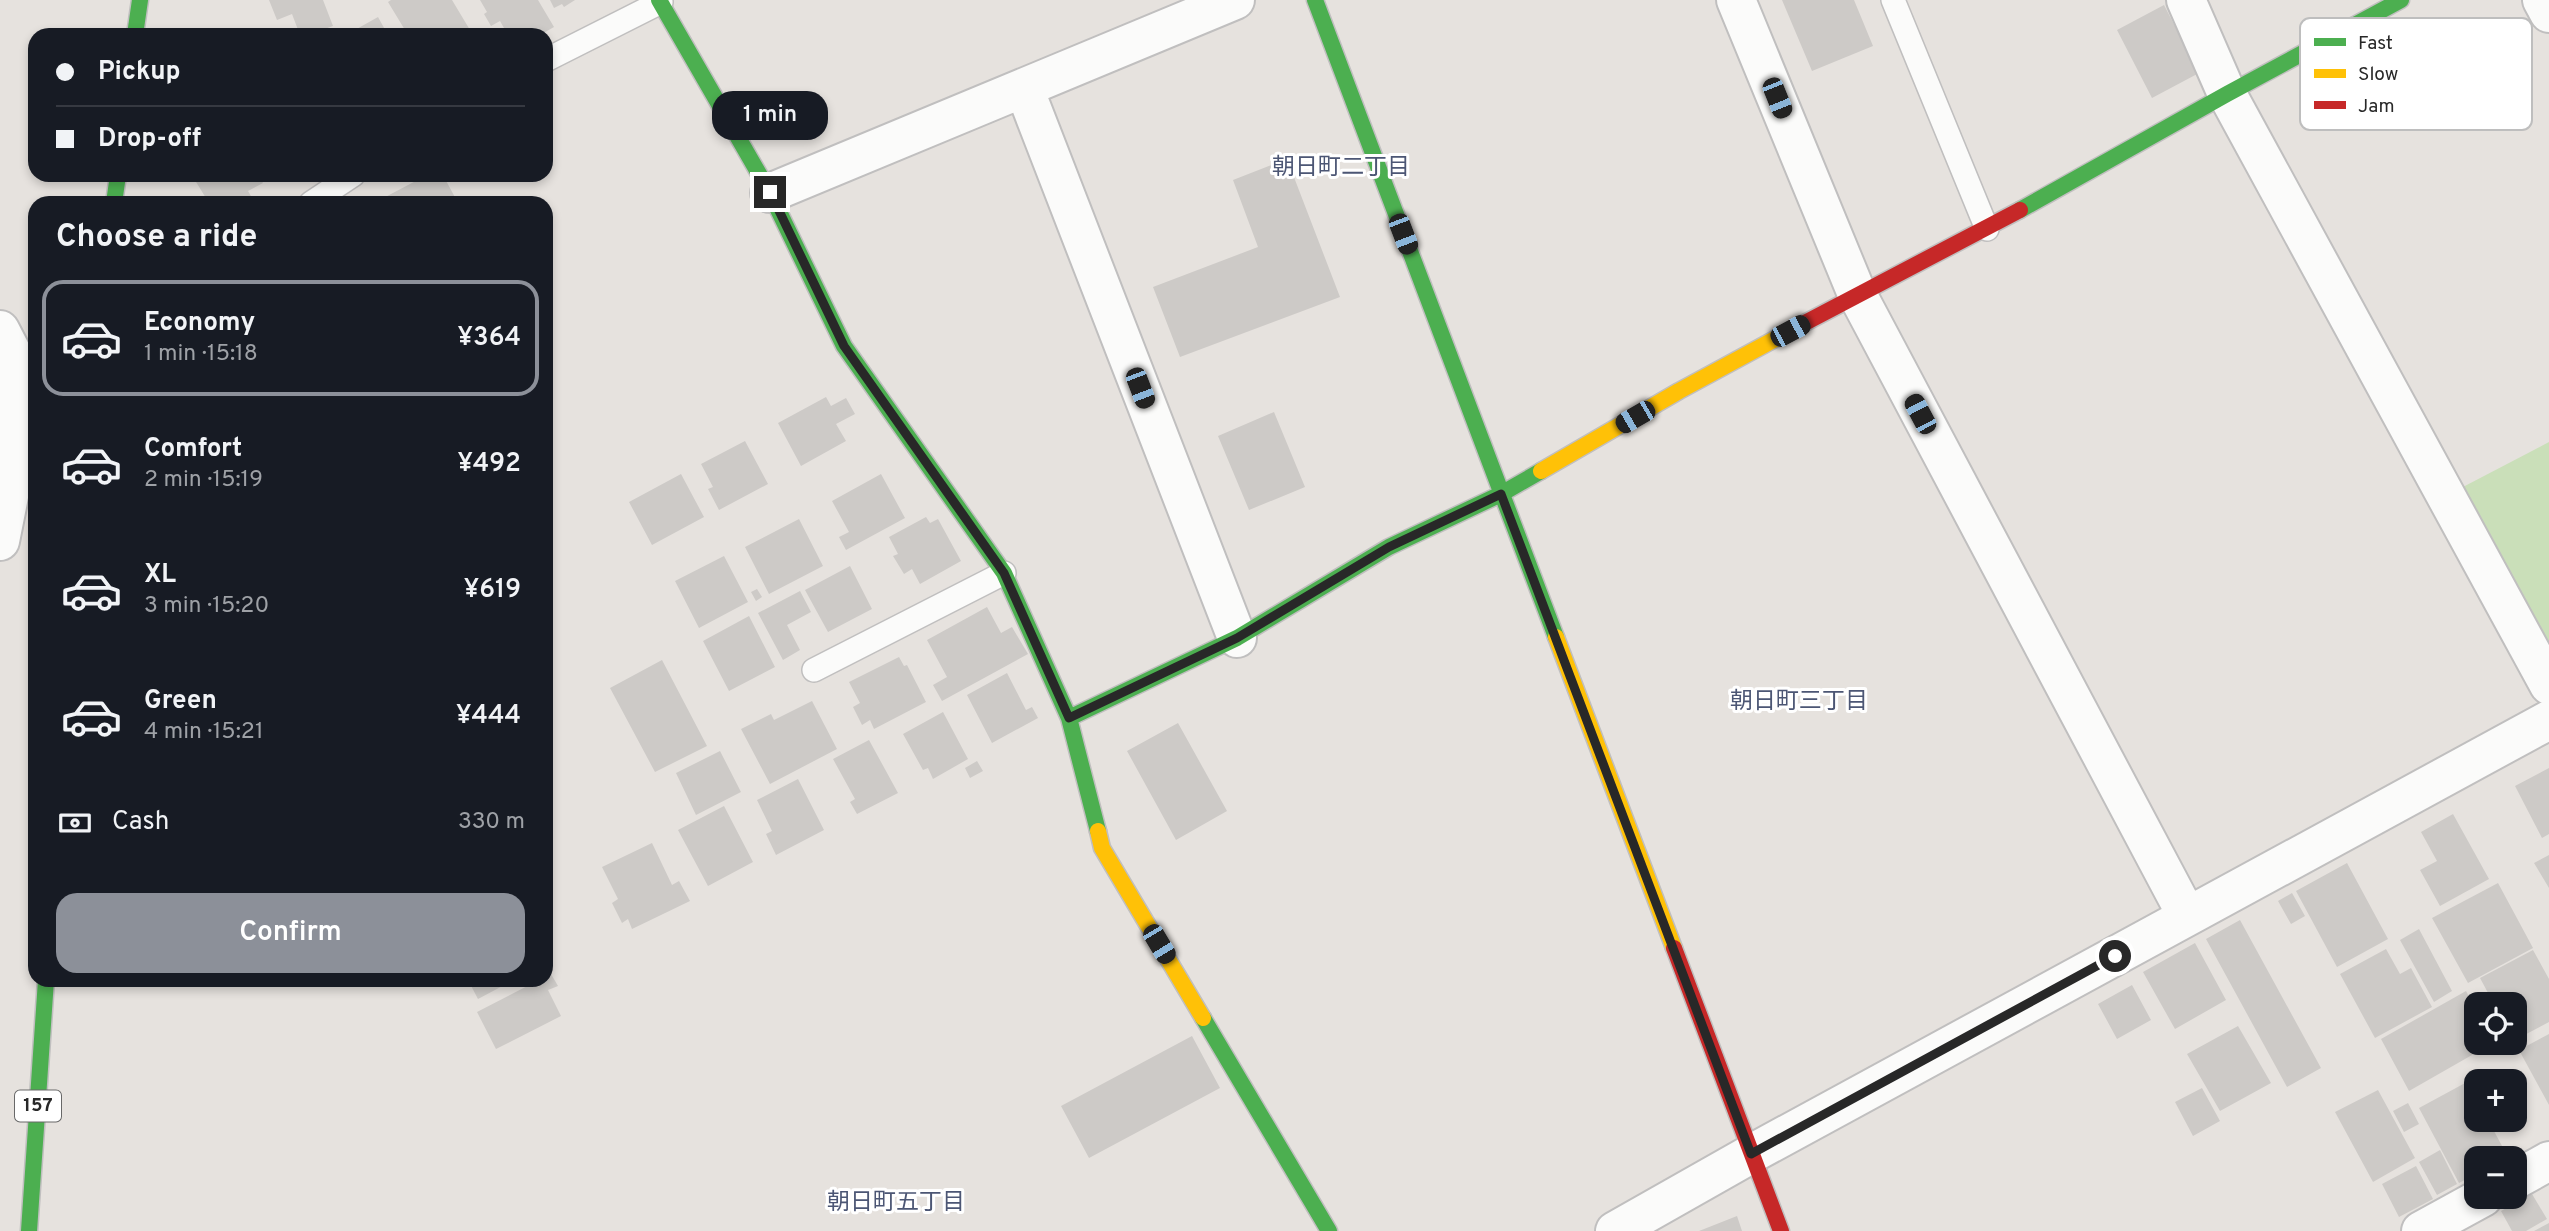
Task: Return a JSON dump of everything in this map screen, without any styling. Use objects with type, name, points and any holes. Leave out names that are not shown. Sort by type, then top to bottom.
[{"type":"main road","points":[[136,28],[140,0]]},
{"type":"main road","points":[[1315,0],[1781,1231]]},
{"type":"main road","points":[[2368,18],[2401,0]]},
{"type":"main road","points":[[660,1],[770,192],[844,346],[1004,573],[1069,718],[1102,848],[1329,1231]]},
{"type":"main road","points":[[1069,718],[1237,638],[1389,547],[1501,494],[1679,391],[1857,295],[1987,229],[2300,55]]},
{"type":"main road","name":"157","points":[[29,1231],[46,987]]},
{"type":"street","points":[[770,192],[1235,0]]},
{"type":"street","points":[[1737,0],[1857,295],[2187,916]]},
{"type":"street","points":[[2186,0],[2227,94],[2549,685]]},
{"type":"street","points":[[2542,0],[2549,13]]},
{"type":"street","points":[[1024,88],[1237,638]]},
{"type":"street","points":[[0,330],[12,353],[13,476],[0,541]]},
{"type":"street","points":[[1615,1231],[1751,1154],[2549,720]]},
{"type":"street","points":[[2527,1173],[2549,1161]]},
{"type":"street","points":[[2421,1231],[2464,1207]]},
{"type":"lane","points":[[1894,0],[1987,229]]},
{"type":"lane","points":[[553,56],[660,1]]},
{"type":"lane","points":[[322,196],[342,182]]},
{"type":"lane","points":[[814,670],[1004,573]]},
{"type":"green space","points":[[2549,442],[2549,651],[2461,488]]},
{"type":"building","points":[[269,0],[323,0],[333,26],[297,28],[292,14],[277,20]]},
{"type":"building","points":[[452,0],[469,28],[404,28],[388,2]]},
{"type":"building","points":[[480,0],[538,0],[554,27],[504,28],[500,21],[491,26],[484,14],[487,12]]},
{"type":"building","points":[[550,0],[575,0],[564,7],[562,4],[554,8]]},
{"type":"building","points":[[1782,0],[1854,0],[1873,46],[1812,71]]},
{"type":"building","points":[[2164,5],[2199,73],[2152,98],[2117,30]]},
{"type":"building","points":[[378,17],[384,28],[358,28]]},
{"type":"building","points":[[1287,159],[1340,297],[1180,357],[1153,287],[1258,247],[1233,180]]},
{"type":"building","points":[[196,182],[263,183],[248,191],[251,196],[205,196]]},
{"type":"building","points":[[414,182],[447,182],[454,196],[387,196]]},
{"type":"building","points":[[826,397],[831,406],[846,398],[855,414],[836,424],[846,441],[801,466],[778,423]]},
{"type":"building","points":[[1274,412],[1305,487],[1249,510],[1218,436]]},
{"type":"building","points":[[745,441],[768,484],[719,510],[708,489],[713,487],[701,464]]},
{"type":"building","points":[[681,474],[704,517],[652,545],[629,502]]},
{"type":"building","points":[[881,474],[905,518],[846,550],[839,537],[849,532],[832,501]]},
{"type":"building","points":[[926,517],[930,523],[938,519],[961,561],[920,584],[912,569],[904,574],[893,556],[898,554],[889,537]]},
{"type":"building","points":[[799,519],[823,566],[769,594],[745,547]]},
{"type":"building","points":[[724,556],[748,602],[699,628],[675,581]]},
{"type":"building","points":[[850,566],[872,609],[828,632],[805,590]]},
{"type":"building","points":[[757,589],[762,597],[756,601],[751,592]]},
{"type":"building","points":[[800,591],[811,612],[787,625],[800,650],[783,660],[758,613]]},
{"type":"building","points":[[987,607],[1001,633],[1012,627],[1028,654],[942,701],[933,685],[947,677],[927,640]]},
{"type":"building","points":[[749,616],[775,667],[729,691],[703,641]]},
{"type":"building","points":[[899,657],[904,666],[907,665],[926,702],[874,729],[870,720],[862,725],[853,707],[860,703],[849,682]]},
{"type":"building","points":[[662,660],[707,746],[655,772],[610,688]]},
{"type":"building","points":[[1007,673],[1026,710],[1032,707],[1038,718],[992,743],[967,695]]},
{"type":"building","points":[[812,701],[837,749],[770,784],[741,729],[771,714],[774,720]]},
{"type":"building","points":[[943,712],[968,759],[933,779],[928,768],[923,770],[903,734]]},
{"type":"building","points":[[1178,723],[1227,811],[1176,840],[1127,751]]},
{"type":"building","points":[[869,740],[898,793],[857,814],[850,802],[855,799],[833,759]]},
{"type":"building","points":[[720,751],[741,792],[696,815],[676,773]]},
{"type":"building","points":[[977,761],[983,771],[970,778],[965,768]]},
{"type":"building","points":[[2549,768],[2549,834],[2542,838],[2515,786]]},
{"type":"building","points":[[798,779],[824,830],[776,855],[766,834],[772,831],[757,800]]},
{"type":"building","points":[[724,806],[753,862],[708,886],[678,830]]},
{"type":"building","points":[[2453,814],[2489,879],[2440,906],[2420,870],[2437,861],[2421,832]]},
{"type":"building","points":[[652,843],[672,885],[679,881],[690,901],[632,929],[628,919],[622,923],[612,903],[618,899],[602,867]]},
{"type":"building","points":[[2549,855],[2549,888],[2534,863]]},
{"type":"building","points":[[2347,863],[2388,939],[2337,967],[2296,891]]},
{"type":"building","points":[[2498,883],[2533,948],[2468,983],[2432,918]]},
{"type":"building","points":[[2292,893],[2305,916],[2291,924],[2278,901]]},
{"type":"building","points":[[2240,920],[2321,1068],[2287,1087],[2206,939]]},
{"type":"building","points":[[2419,929],[2452,991],[2434,1002],[2400,940]]},
{"type":"building","points":[[2195,943],[2226,1000],[2175,1029],[2143,972]]},
{"type":"building","points":[[2386,949],[2400,974],[2411,968],[2432,1007],[2375,1038],[2340,974]]},
{"type":"building","points":[[2533,950],[2549,979],[2549,1022],[2527,1034],[2527,992],[2488,992],[2480,978]]},
{"type":"building","points":[[553,977],[558,986],[548,990],[561,1016],[496,1049],[477,1012],[525,987],[553,987]]},
{"type":"building","points":[[2132,985],[2151,1020],[2117,1039],[2098,1004]]},
{"type":"building","points":[[472,987],[501,987],[478,999]]},
{"type":"building","points":[[2464,992],[2464,1055],[2472,1055],[2409,1091],[2381,1039]]},
{"type":"building","points":[[2238,1026],[2271,1083],[2220,1111],[2187,1054]]},
{"type":"building","points":[[2549,1034],[2549,1105],[2522,1055],[2527,1055],[2527,1046]]},
{"type":"building","points":[[1192,1036],[1220,1088],[1089,1158],[1061,1106]]},
{"type":"building","points":[[2464,1084],[2464,1132],[2494,1132],[2502,1146],[2464,1146],[2464,1180],[2459,1183],[2419,1108]]},
{"type":"building","points":[[2202,1088],[2220,1121],[2193,1136],[2175,1102]]},
{"type":"building","points":[[2378,1090],[2415,1158],[2373,1182],[2335,1112]]},
{"type":"building","points":[[2408,1103],[2419,1124],[2404,1132],[2393,1111]]},
{"type":"building","points":[[2440,1150],[2457,1184],[2437,1195],[2419,1162]]},
{"type":"building","points":[[2416,1166],[2433,1199],[2399,1217],[2382,1184]]},
{"type":"building","points":[[2532,1194],[2547,1219],[2526,1231],[2512,1231],[2501,1211],[2527,1209],[2527,1197]]},
{"type":"building","points":[[1737,1216],[1742,1231],[1699,1231]]},
{"type":"building","points":[[2549,1223],[2549,1231],[2534,1231]]},
{"type":"traffic: fast","points":[[136,28],[140,0]]},
{"type":"traffic: fast","points":[[659,0],[770,193],[844,346],[1004,573],[1069,718],[1098,831]]},
{"type":"traffic: fast","points":[[1315,0],[1556,637]]},
{"type":"traffic: fast","points":[[2368,18],[2401,0]]},
{"type":"traffic: fast","points":[[2020,210],[2300,55]]},
{"type":"traffic: fast","points":[[115,196],[117,182]]},
{"type":"traffic: fast","points":[[1069,718],[1237,638],[1389,547],[1501,494],[1541,471]]},
{"type":"traffic: fast","points":[[29,1231],[46,987]]},
{"type":"traffic: fast","points":[[1203,1018],[1329,1231]]},
{"type":"traffic: slow","points":[[1541,471],[1679,391],[1799,326]]},
{"type":"traffic: slow","points":[[1556,637],[1674,948]]},
{"type":"traffic: slow","points":[[1098,831],[1102,848],[1203,1018]]},
{"type":"traffic: jam","points":[[1799,326],[2020,210]]},
{"type":"traffic: jam","points":[[1674,948],[1781,1231]]},
{"type":"district","name":"朝日町二丁目","points":[[1341,168]]},
{"type":"district","name":"朝日町三丁目","points":[[1799,702]]},
{"type":"district","name":"朝日町五丁目","points":[[896,1203]]},
{"type":"route","points":[[770,192],[844,346],[1004,573],[1069,718],[1237,638],[1389,547],[1501,494],[1751,1154],[2115,956]]}]
